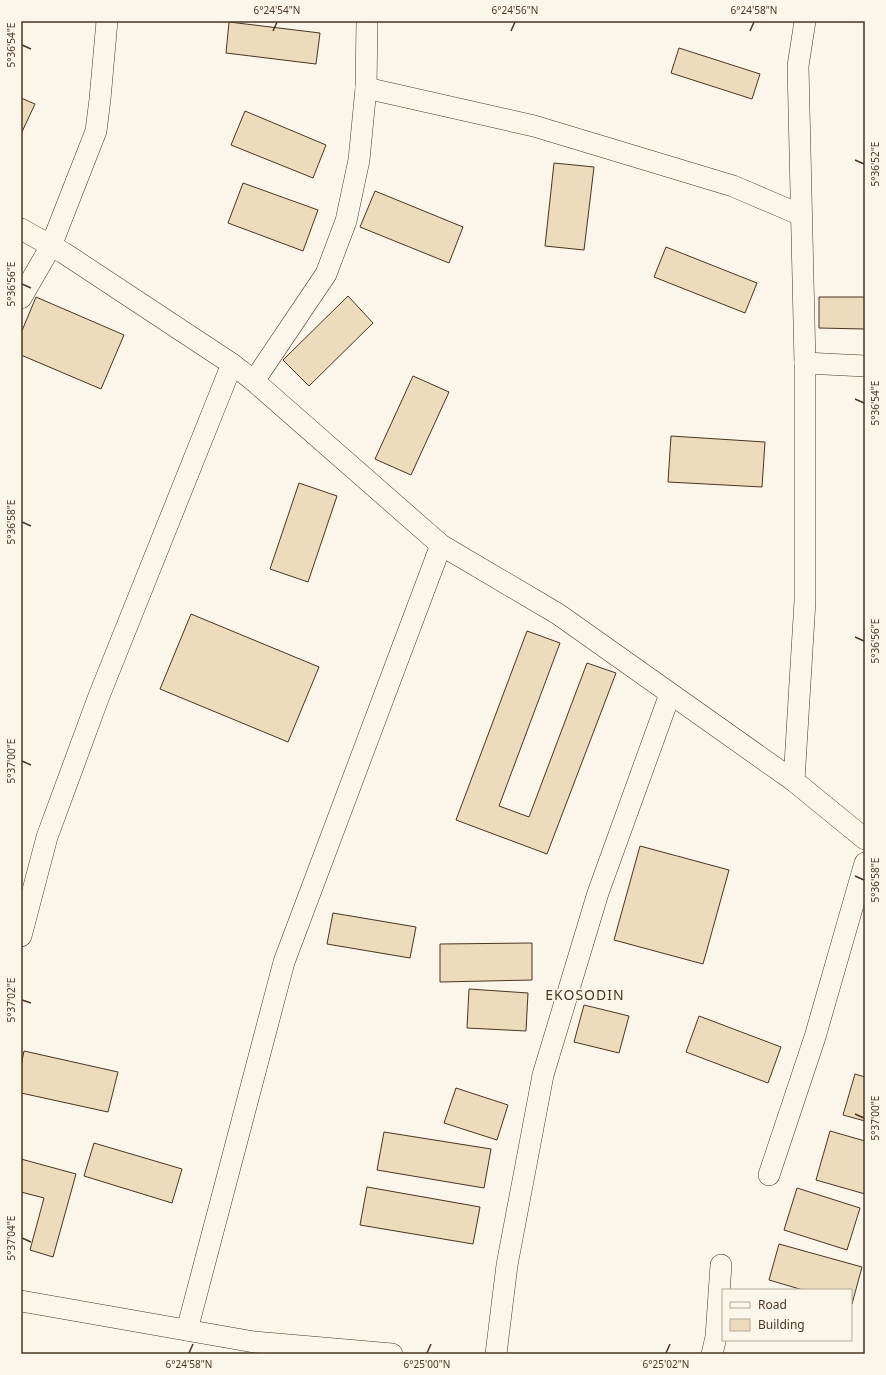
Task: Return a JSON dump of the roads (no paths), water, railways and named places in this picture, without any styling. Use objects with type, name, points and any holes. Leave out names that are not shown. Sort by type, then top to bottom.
[{"type":"street","points":[[21,298],[51,246],[96,131],[107,21]]},
{"type":"street","points":[[254,382],[326,274],[346,221],[359,160],[366,88],[367,21]]},
{"type":"street","points":[[794,781],[805,601],[805,363],[798,66],[806,21]]},
{"type":"street","points":[[366,88],[534,126],[733,186],[801,215]]},
{"type":"street","points":[[21,229],[64,253],[232,364],[441,545],[558,614],[794,781],[865,839]]},
{"type":"street","points":[[805,363],[865,366]]},
{"type":"street","points":[[21,936],[47,837],[99,696],[232,364]]},
{"type":"street","points":[[187,1330],[284,962],[441,545]]},
{"type":"street","points":[[496,1354],[507,1265],[543,1075],[598,893],[670,694]]},
{"type":"street","points":[[769,1175],[815,1037],[865,863]]},
{"type":"street","points":[[712,1354],[716,1337],[721,1265]]},
{"type":"street","points":[[21,1301],[254,1342],[392,1354]]},
{"type":"district","name":"EKOSODIN","points":[[585,994]]}]
